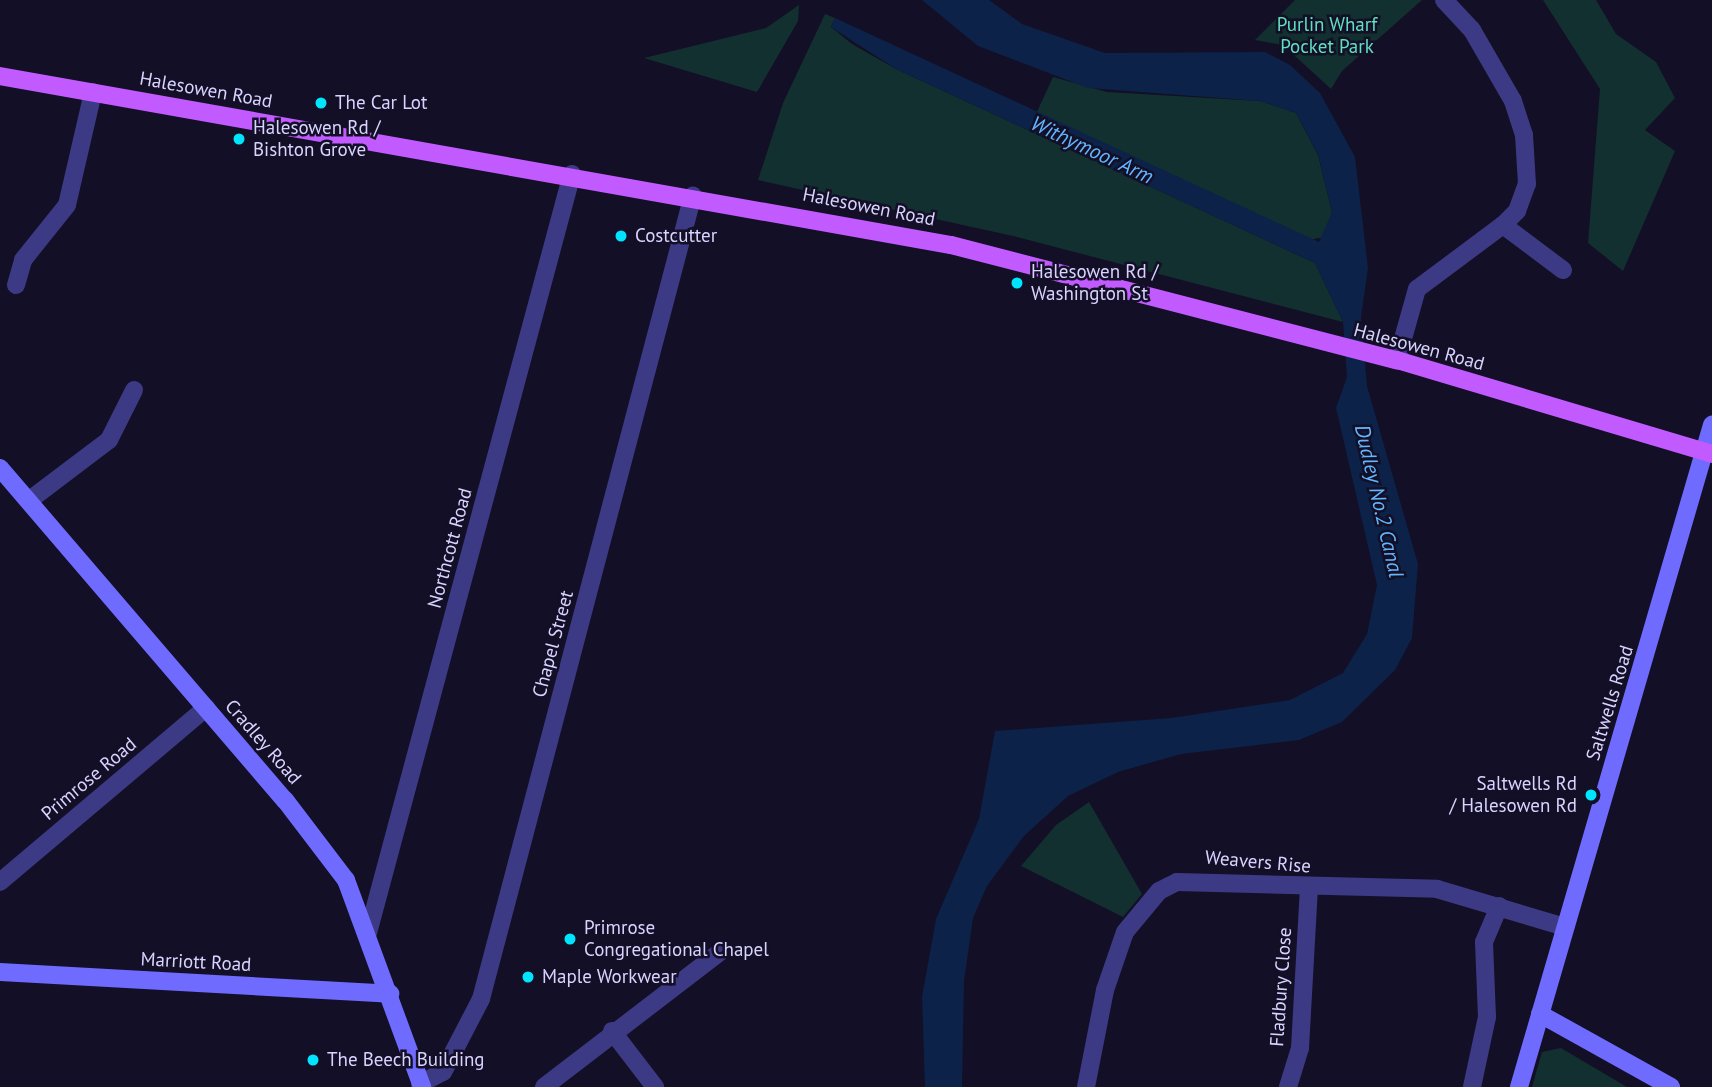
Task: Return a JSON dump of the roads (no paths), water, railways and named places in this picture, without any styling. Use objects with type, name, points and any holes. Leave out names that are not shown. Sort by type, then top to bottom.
[{"type":"main road","name":"Halesowen Road","points":[[0,76],[693,195],[951,245],[1389,358],[1709,453]]},
{"type":"street","points":[[1389,358],[1417,289],[1503,225],[1517,211],[1527,184],[1524,135],[1499,72],[1444,0]]},
{"type":"street","points":[[16,285],[23,260],[67,205],[93,92]]},
{"type":"street","name":"Northcott Road","points":[[368,933],[572,174]]},
{"type":"street","name":"Chapel Street","points":[[421,1085],[443,1072],[481,999],[693,195]]},
{"type":"street","points":[[1503,225],[1563,270]]},
{"type":"street","points":[[31,499],[109,440],[134,390]]},
{"type":"street","name":"Saltwells Road","points":[[1520,1087],[1565,927],[1709,453],[1712,425]]},
{"type":"street","name":"Cradley Road","points":[[0,468],[31,499],[346,880],[368,933],[421,1085]]},
{"type":"street","name":"Primrose Road","points":[[0,882],[206,708]]},
{"type":"street","name":"Weavers Rise","points":[[1086,1087],[1105,990],[1125,932],[1159,891],[1198,877],[1309,888],[1437,889],[1499,905],[1565,927]]},
{"type":"street","name":"Fladbury Close","points":[[1288,1087],[1300,1048],[1309,888]]},
{"type":"street","points":[[1472,1087],[1487,1017],[1484,942],[1499,905]]},
{"type":"street","points":[[544,1087],[612,1031],[720,952]]},
{"type":"street","name":"Marriott Road","points":[[0,972],[390,994]]},
{"type":"street","points":[[1540,1014],[1671,1087]]},
{"type":"street","points":[[612,1031],[655,1087]]},
{"type":"water","points":[[922,0],[989,0],[1022,24],[1105,53],[1265,52],[1290,65],[1320,93],[1355,157],[1368,268],[1361,317],[1367,386],[1418,564],[1412,638],[1395,670],[1342,722],[1299,740],[1181,754],[1118,772],[1068,796],[1024,836],[987,886],[973,918],[964,981],[962,1087],[925,1087],[922,997],[936,919],[979,819],[995,731],[1171,718],[1290,700],[1343,673],[1367,634],[1377,585],[1336,408],[1347,377],[1343,322],[1315,263],[896,69],[831,27],[835,18],[1319,242],[1332,212],[1318,154],[1296,113],[1260,101],[1088,88],[978,46]]},
{"type":"place","name":"The Car Lot","points":[[321,103]]},
{"type":"place","name":"Halesowen Rd / Bishton Grove","points":[[239,139]]},
{"type":"place","name":"Costcutter","points":[[621,236]]},
{"type":"place","name":"Halesowen Rd / Washington St","points":[[1017,283]]},
{"type":"place","name":"Saltwells Rd / Halesowen Rd","points":[[1591,795]]},
{"type":"place","name":"Primrose Congregational Chapel","points":[[570,939]]},
{"type":"place","name":"Maple Workwear","points":[[528,977]]},
{"type":"place","name":"The Beech Building","points":[[313,1060]]},
{"type":"park label","name":"Purlin Wharf Pocket Park","points":[[1327,36]]},
{"type":"water label","name":"Withymoor Arm","points":[[1092,150]]},
{"type":"water label","name":"Dudley No.2 Canal","points":[[1379,501]]}]
